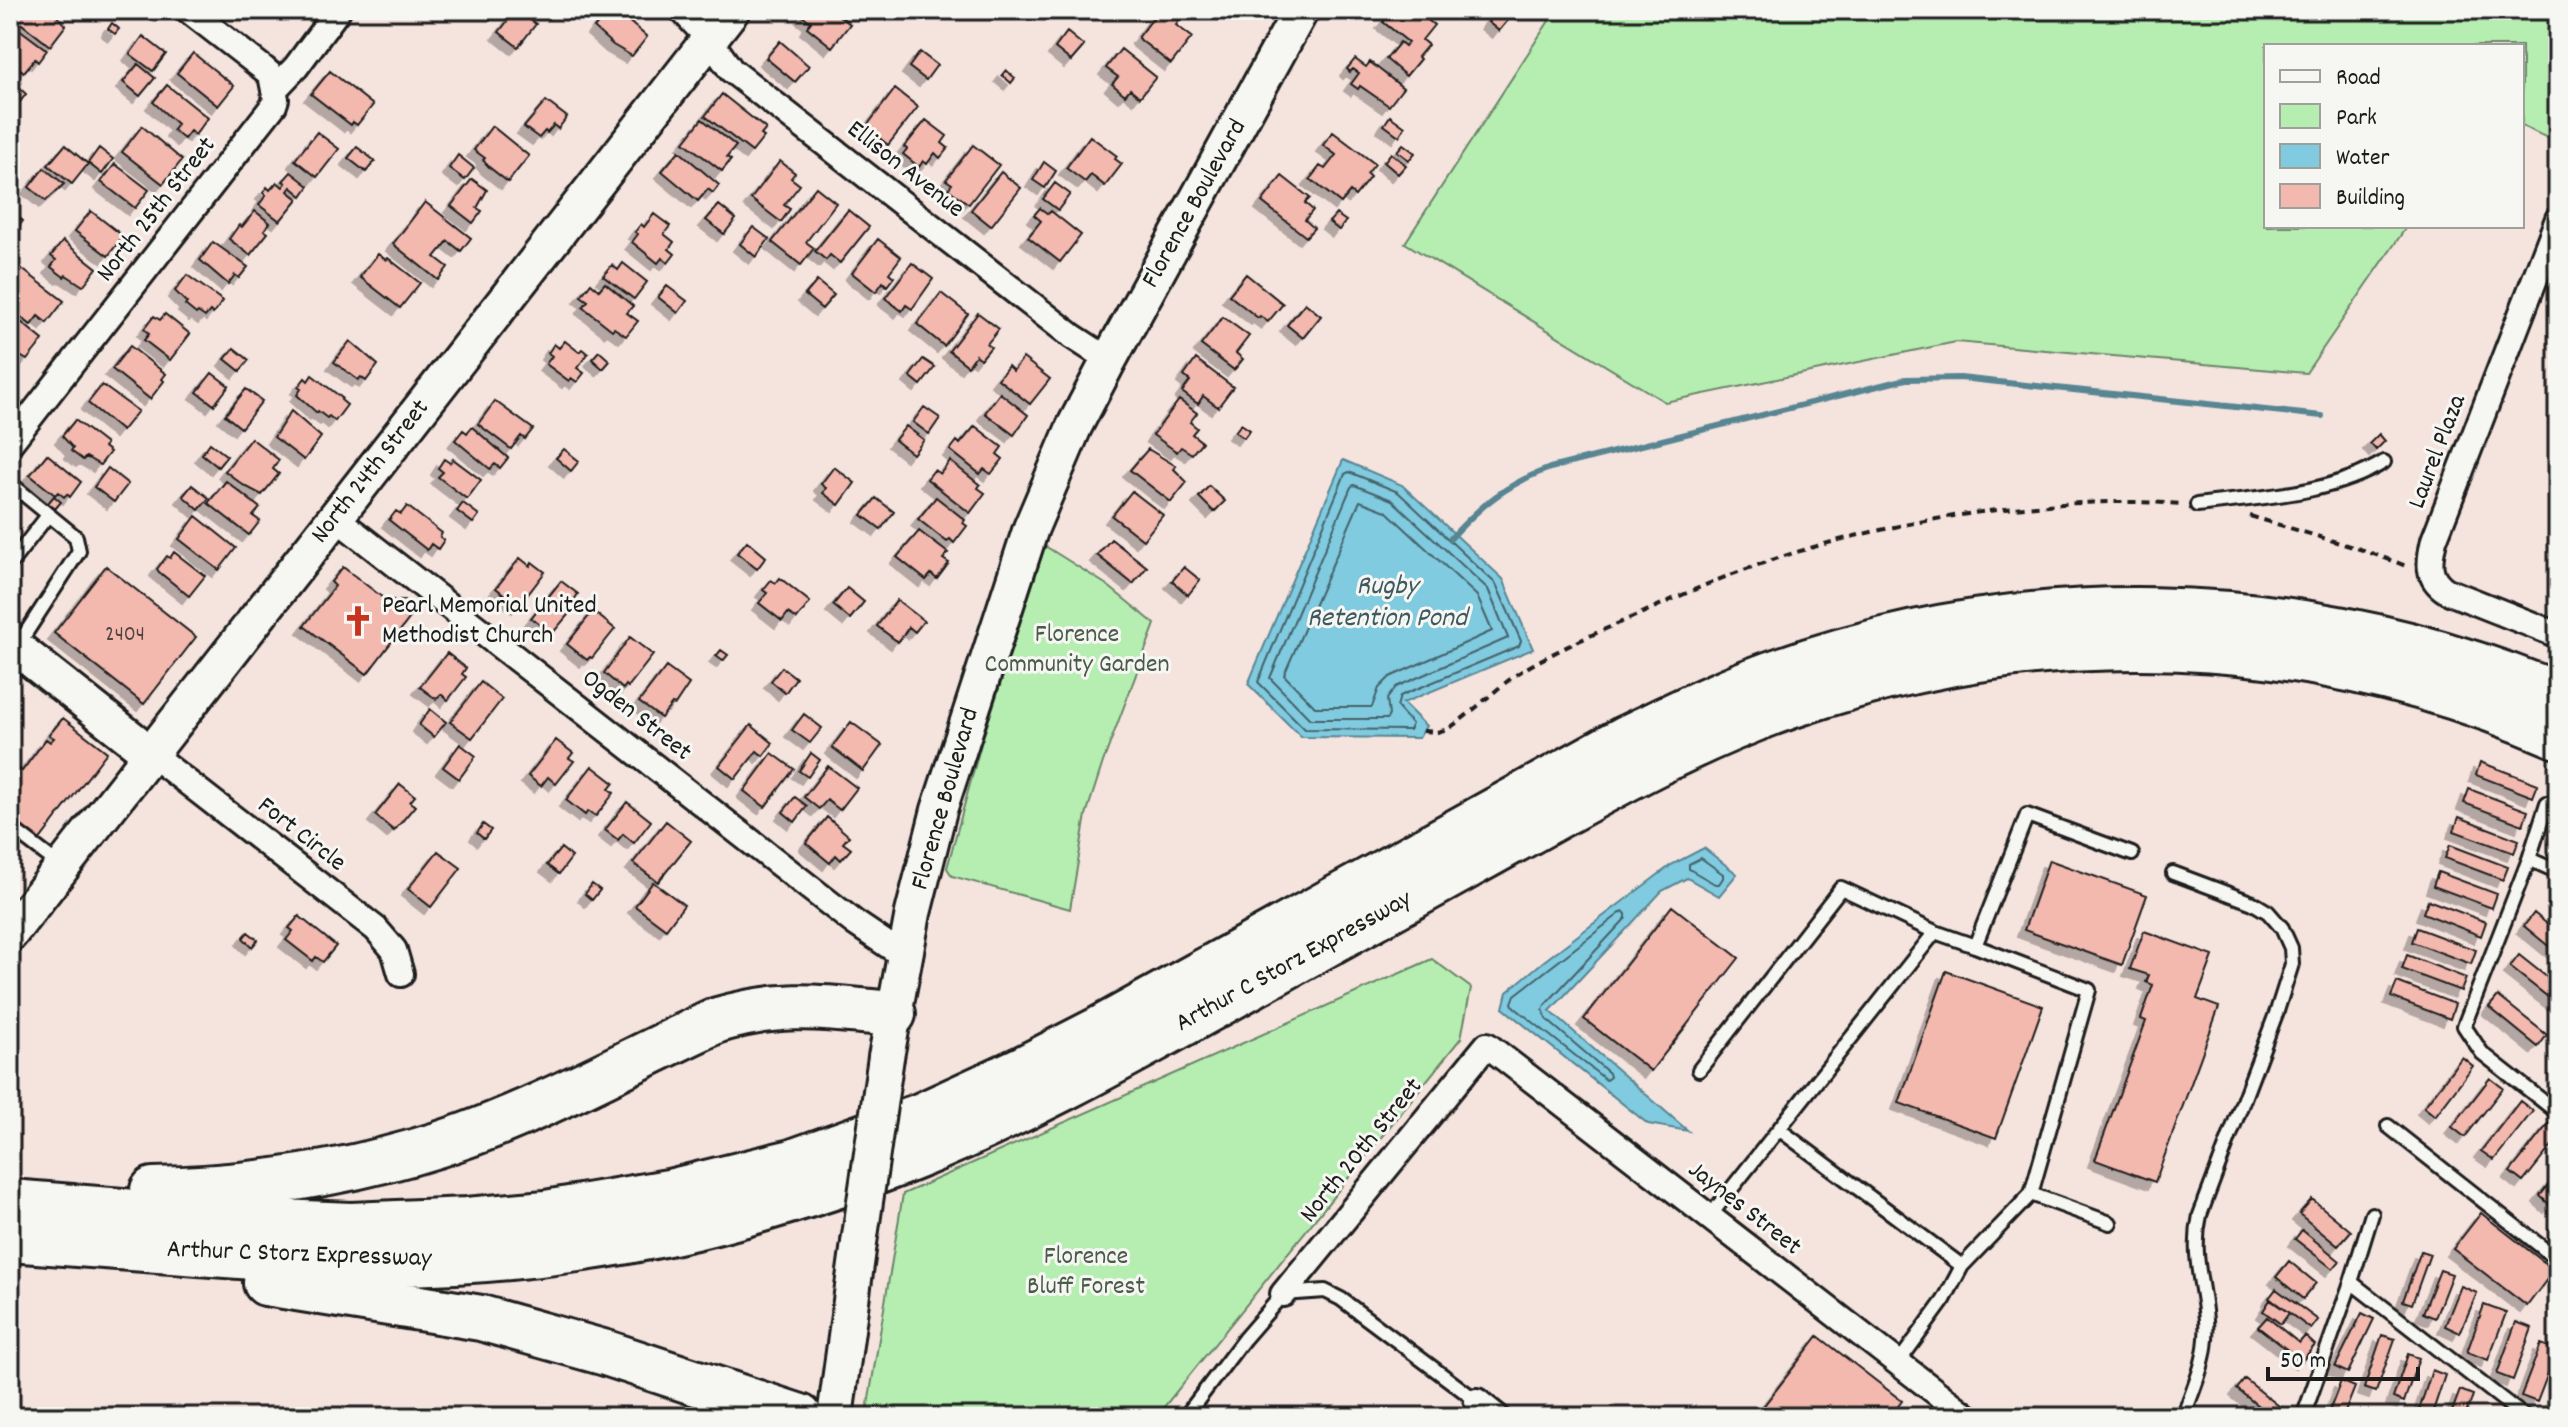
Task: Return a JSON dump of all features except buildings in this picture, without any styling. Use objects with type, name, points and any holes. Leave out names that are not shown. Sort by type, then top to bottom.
[{"type":"highway","name":"Arthur C Storz Expressway","points":[[10,1202],[235,1220],[351,1225],[467,1220],[546,1213],[669,1192],[792,1162],[920,1116],[1020,1070],[1687,708],[1750,682],[1814,661],[1891,638],[1960,624],[2093,610],[2217,612],[2281,619],[2361,632],[2448,654],[2558,695]]},
{"type":"highway","name":"Arthur C Storz Expressway","points":[[10,1239],[301,1260],[438,1261],[605,1244],[686,1229],[761,1209],[913,1158],[1094,1073],[1512,842],[1708,738],[1791,705],[1880,679],[1951,663],[2077,648],[2189,648],[2246,652],[2310,661],[2412,682],[2515,717],[2558,736]]},
{"type":"highway","points":[[10,1190],[156,1190],[236,1186],[331,1172],[464,1136],[519,1114],[718,1020],[750,1010],[808,1006],[893,1014]]},
{"type":"highway","points":[[10,1248],[301,1287],[481,1318],[606,1353],[800,1417]]},
{"type":"street","points":[[188,10],[271,75],[274,90]]},
{"type":"street","name":"North 25th Street","points":[[10,443],[274,105],[274,90],[296,67],[338,10]]},
{"type":"street","name":"Ellison Avenue","points":[[682,10],[709,39],[731,70],[1072,336],[1109,360]]},
{"type":"street","name":"North 24th Street","points":[[10,934],[732,10]]},
{"type":"street","name":"Florence Boulevard","points":[[835,1417],[886,1057],[904,956],[939,810],[1031,528],[1074,427],[1301,10]]},
{"type":"street","name":"Laurel Plaza","points":[[2558,219],[2434,540],[2429,565],[2435,582],[2447,591],[2558,635]]},
{"type":"street","name":"Ogden Street","points":[[336,518],[855,923],[904,956]]},
{"type":"street","points":[[13,646],[151,754]]},
{"type":"street","name":"Fort Circle","points":[[151,754],[376,929],[394,950],[401,974]]},
{"type":"street","name":"Jaynes Street","points":[[1487,1045],[1968,1417]]},
{"type":"street","name":"North 20th Street","points":[[1283,1294],[1487,1045]]},
{"type":"street","points":[[1477,1401],[1497,1417]]},
{"type":"lane","points":[[2197,505],[2306,490],[2351,478],[2384,462]]},
{"type":"lane","points":[[10,483],[76,537],[79,551],[13,646]]},
{"type":"lane","points":[[10,564],[49,514]]},
{"type":"lane","points":[[2547,803],[2529,859],[2464,1026],[2482,1053],[2558,1113]]},
{"type":"lane","points":[[1975,946],[2027,815],[2132,854]]},
{"type":"lane","points":[[10,827],[62,867]]},
{"type":"lane","points":[[2529,859],[2558,872]]},
{"type":"lane","points":[[2173,873],[2253,903],[2268,912],[2282,928],[2291,948],[2292,964],[2200,1215],[2195,1236],[2196,1263],[2203,1293],[2206,1343],[2203,1365],[2183,1417]]},
{"type":"lane","points":[[1699,1070],[1841,888],[1935,932],[2089,990],[2031,1194],[1962,1266],[1944,1300],[1898,1363]]},
{"type":"lane","points":[[1709,1217],[1935,932]]},
{"type":"lane","points":[[2388,1126],[2558,1260]]},
{"type":"lane","points":[[1780,1130],[1962,1266]]},
{"type":"lane","points":[[2031,1194],[2110,1223]]},
{"type":"lane","points":[[2303,1417],[2372,1214]]},
{"type":"lane","points":[[2351,1282],[2525,1417]]},
{"type":"lane","points":[[1185,1417],[1244,1339],[1283,1294],[1325,1291],[1341,1299],[1477,1401]]},
{"type":"path","points":[[1423,731],[1448,729],[1528,667],[1604,629],[1742,570],[1845,539],[1948,518],[2033,507],[2141,501],[2197,505]]},
{"type":"path","points":[[2243,515],[2363,550],[2402,565]]},
{"type":"green space","points":[[1556,10],[2558,10],[2558,143],[2524,127],[2524,44],[2264,44],[2264,228],[2406,228],[2306,373],[1956,342],[1665,402],[1405,243]]},
{"type":"green space","name":"Florence Community Garden","points":[[1045,546],[1107,585],[1155,624],[1086,815],[1070,909],[952,876],[947,868],[981,744]]},
{"type":"green space","name":"Florence Bluff Forest","points":[[1432,959],[1471,988],[1461,1038],[1156,1417],[866,1417],[903,1194]]},
{"type":"water","name":"Rugby Retention Pond","points":[[1343,460],[1402,485],[1503,579],[1533,649],[1403,703],[1426,726],[1419,738],[1301,737],[1248,684]]},
{"type":"water","points":[[1704,848],[1737,874],[1719,896],[1687,878],[1662,891],[1550,1011],[1688,1131],[1648,1124],[1503,1008],[1507,992],[1544,961],[1671,865]]},
{"type":"waterway","points":[[1451,538],[1496,496],[1550,468],[1906,379],[1960,378],[2322,416]]},
{"type":"place","name":"Pearl Memorial United Methodist Church","points":[[358,621]]}]
